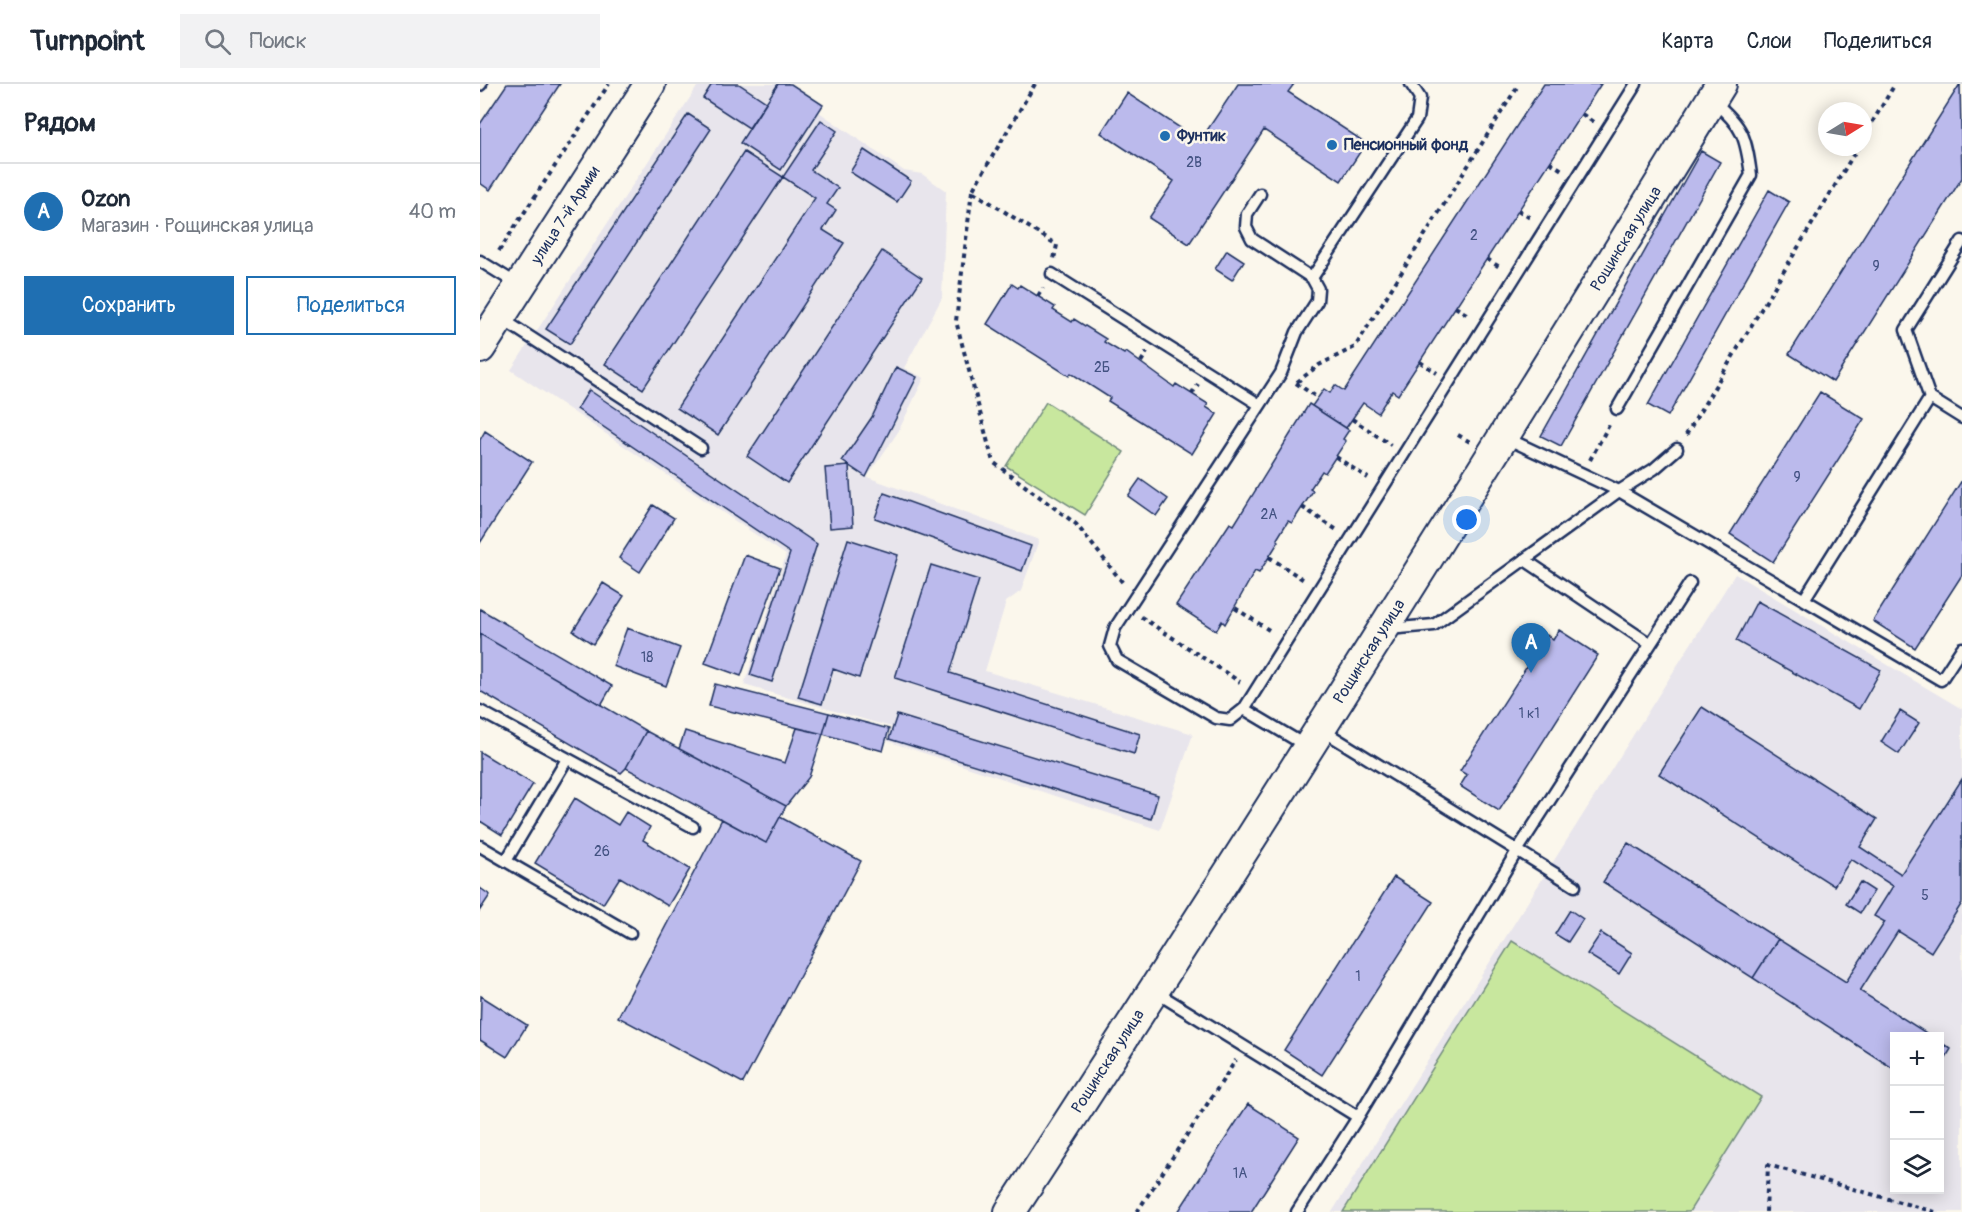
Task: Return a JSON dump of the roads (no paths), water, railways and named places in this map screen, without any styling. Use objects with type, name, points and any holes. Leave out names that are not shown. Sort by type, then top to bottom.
[{"type":"street","name":"улица 7-й Армии","points":[[480,348],[650,84]]},
{"type":"street","name":"Рощинская улица","points":[[1010,1212],[1154,991],[1314,738],[1716,92]]},
{"type":"lane","points":[[1312,278],[1417,119],[1420,98],[1411,84]]},
{"type":"lane","points":[[1260,194],[1247,214],[1246,227],[1252,239],[1312,278],[1318,289],[1317,301],[1297,332],[1281,373],[1115,628],[1110,646],[1118,660],[1216,718],[1230,720],[1244,709],[1255,692],[1636,84]]},
{"type":"lane","points":[[1617,409],[1750,175],[1748,149],[1736,120],[1716,92]]},
{"type":"lane","points":[[1962,241],[1906,330],[1930,398],[1962,418]]},
{"type":"lane","points":[[484,264],[520,286]]},
{"type":"lane","points":[[1052,274],[1260,405]]},
{"type":"lane","points":[[500,317],[701,448]]},
{"type":"lane","points":[[1805,598],[1930,398]]},
{"type":"lane","points":[[1503,437],[1619,491],[1805,598],[1941,680],[1962,648]]},
{"type":"lane","points":[[1382,629],[1434,625],[1619,491],[1654,469],[1677,449]]},
{"type":"lane","points":[[1525,560],[1650,644]]},
{"type":"lane","points":[[1297,1212],[1358,1117],[1517,851],[1690,583]]},
{"type":"lane","points":[[1244,709],[1314,738],[1517,851],[1575,886]]},
{"type":"lane","points":[[480,711],[693,827]]},
{"type":"lane","points":[[506,861],[567,759]]},
{"type":"lane","points":[[480,846],[630,933]]},
{"type":"lane","points":[[1154,991],[1358,1117]]},
{"type":"place","name":"Фунтик","points":[[1165,136]]},
{"type":"place","name":"Пенсионный фонд","points":[[1332,145]]},
{"type":"place","name":"Ozon","points":[[1531,673]]}]
